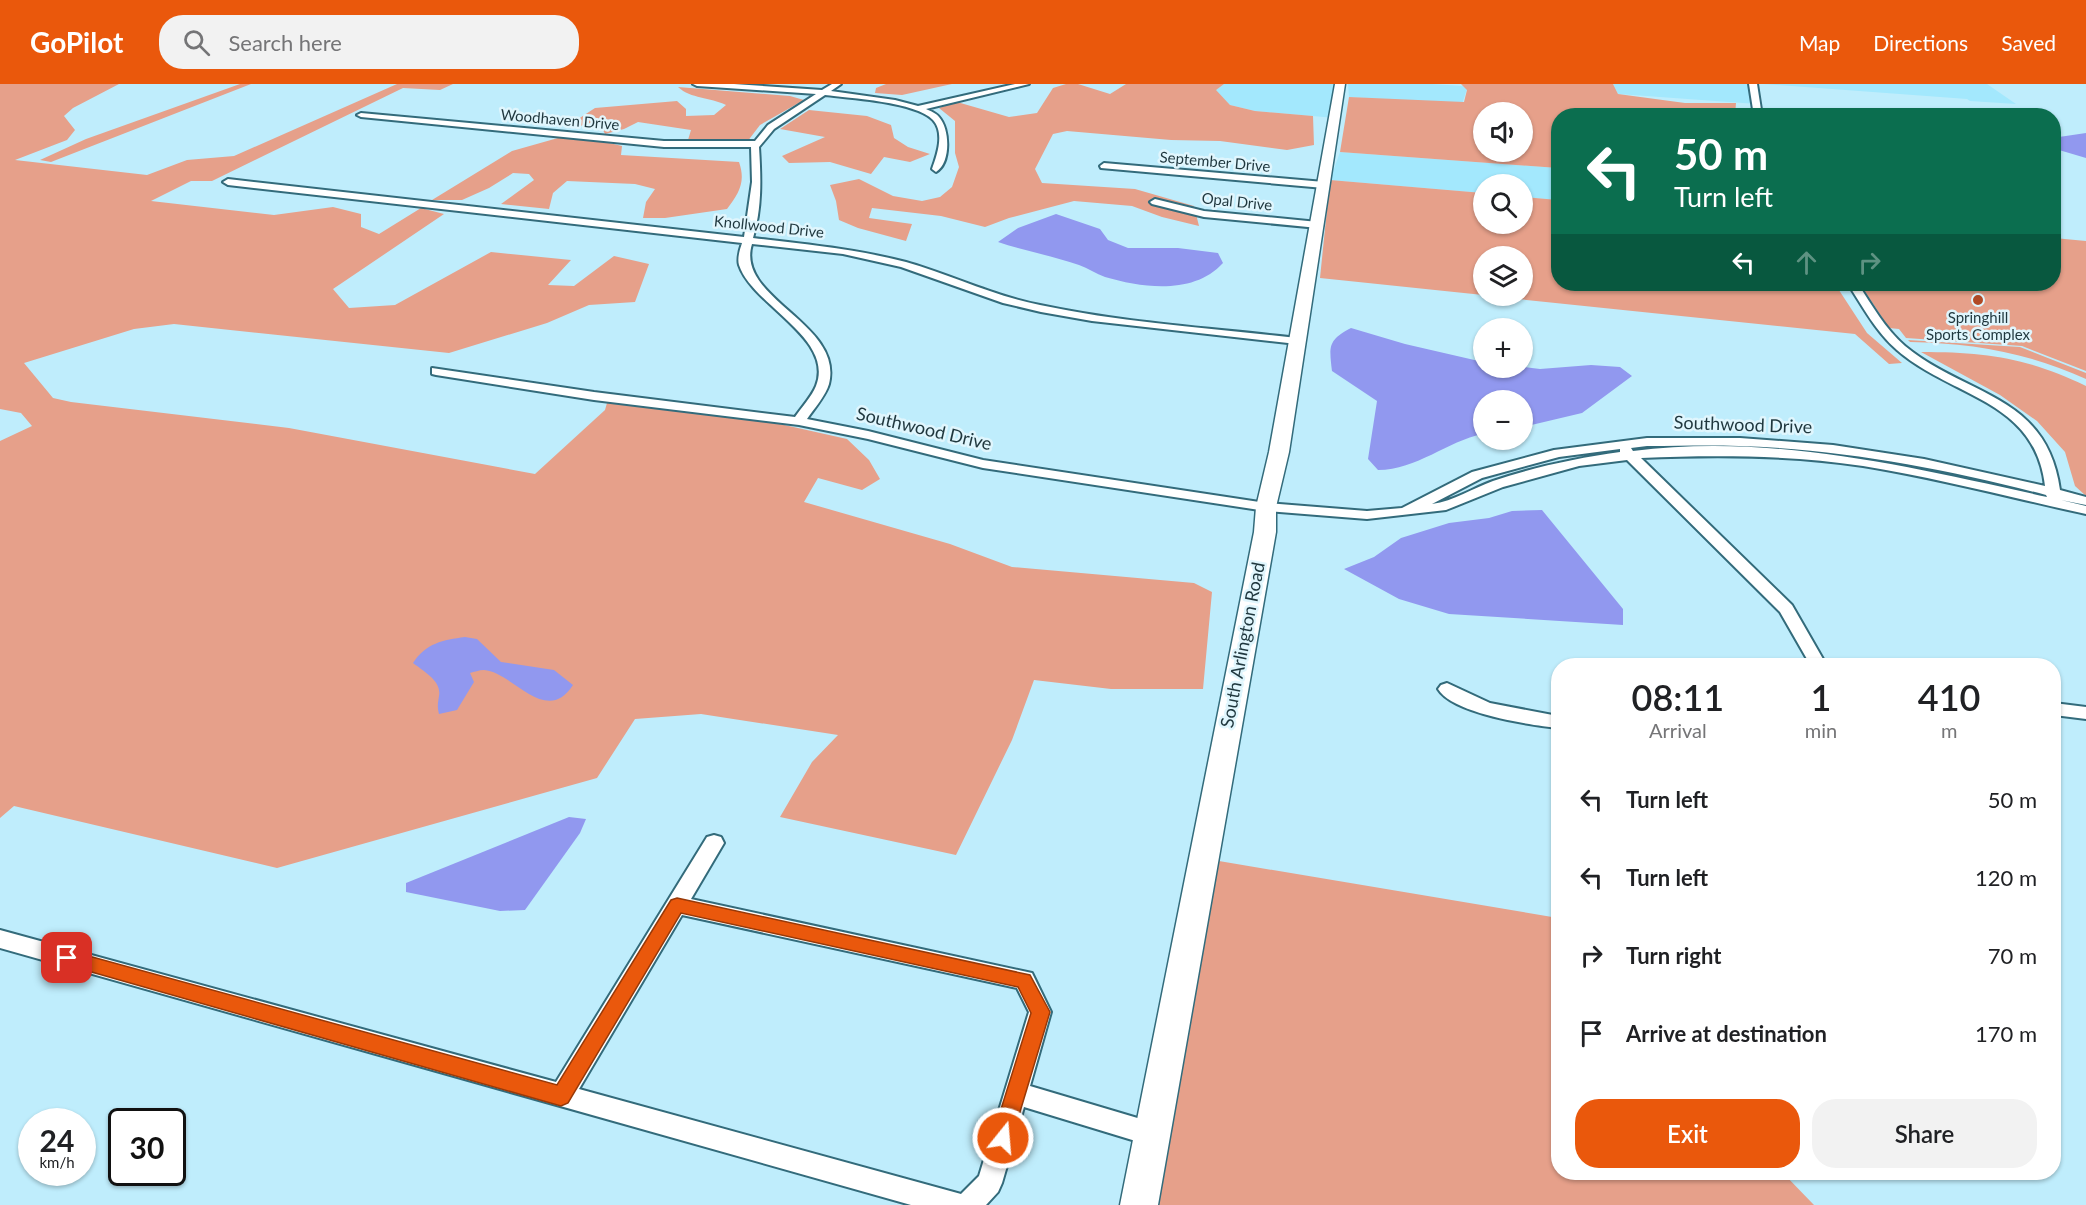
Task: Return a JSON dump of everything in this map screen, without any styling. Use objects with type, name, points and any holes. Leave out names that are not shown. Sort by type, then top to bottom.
[{"type":"main road","name":"South Arlington Road","points":[[1139,1205],[1265,532],[1266,507],[1279,452],[1340,84]]},
{"type":"street","points":[[696,84],[878,99],[919,108],[936,118],[942,132],[943,151],[936,169]]},
{"type":"street","points":[[799,421],[823,385],[824,363],[811,338],[747,273],[744,252],[749,240],[757,182],[756,144],[771,127],[837,84]]},
{"type":"street","points":[[919,108],[1025,84]]},
{"type":"street","points":[[1753,84],[1757,108]]},
{"type":"street","name":"Woodhaven Drive","points":[[361,115],[664,144],[756,144]]},
{"type":"street","name":"September Drive","points":[[1104,166],[1324,185]]},
{"type":"street","name":"Knollwood Drive","points":[[228,182],[835,249],[880,258],[1007,300],[1063,314],[1297,341]]},
{"type":"street","name":"Opal Drive","points":[[1155,202],[1204,214],[1317,225]]},
{"type":"street","points":[[1858,291],[1878,322],[1902,349],[1926,366],[1981,394],[2026,426],[2038,438],[2046,453],[2054,480],[2054,496]]},
{"type":"street","name":"Southwood Drive","points":[[435,371],[487,384],[799,421],[868,435],[983,464],[1266,507],[1348,514],[1405,512],[1446,507],[1498,483],[1578,462],[1631,455],[1713,451],[1758,452],[1862,462],[2086,501]]},
{"type":"street","name":"Southwood Drive","points":[[1405,512],[1428,496],[1465,480],[1569,451],[1619,445],[1728,441],[1811,447],[1908,460],[2054,496],[2086,510]]},
{"type":"street","points":[[1619,445],[1786,609],[1815,658]]},
{"type":"street","points":[[1447,689],[1457,697],[1486,709],[1551,721]]},
{"type":"street","points":[[2061,710],[2086,713]]},
{"type":"street","points":[[561,1096],[714,843]]},
{"type":"street","points":[[677,905],[1024,980],[1041,1012],[989,1183],[968,1205]]},
{"type":"street","points":[[0,939],[956,1205]]},
{"type":"street","points":[[1016,1093],[1152,1134]]},
{"type":"shaded area","points":[[0,84],[119,84],[73,108],[64,116],[75,130],[67,140],[15,160],[147,175],[187,160],[234,156],[397,84],[453,84],[440,90],[403,88],[212,181],[191,181],[151,201],[274,215],[333,207],[361,214],[361,227],[379,234],[421,208],[444,214],[333,289],[349,308],[395,305],[491,252],[571,260],[548,285],[574,286],[614,256],[649,264],[635,302],[589,305],[547,323],[449,353],[174,324],[134,329],[24,363],[53,398],[289,428],[535,474],[605,410],[607,403],[780,424],[847,439],[869,460],[880,479],[862,490],[818,478],[804,502],[950,544],[1012,567],[1194,583],[1212,592],[1203,689],[1111,689],[1034,680],[1012,740],[956,855],[780,817],[812,762],[838,735],[701,714],[635,719],[597,778],[277,868],[14,806],[0,818],[0,441],[32,426],[21,413],[0,409]]},
{"type":"shaded area","points":[[240,84],[251,84],[51,162],[40,160],[86,139]]},
{"type":"shaded area","points":[[886,84],[952,84],[902,95],[875,93],[876,88]]},
{"type":"shaded area","points":[[1066,84],[1078,84],[1110,94],[1126,84],[1224,84],[1216,90],[1230,105],[1255,111],[1313,116],[1314,145],[1287,150],[1220,141],[1171,140],[1067,131],[1053,134],[1035,169],[1042,183],[1135,189],[1194,206],[1199,226],[1162,217],[1132,206],[1074,201],[1009,218],[985,227],[941,216],[872,208],[869,218],[912,224],[906,241],[858,228],[839,220],[836,201],[830,185],[859,179],[893,196],[922,201],[940,197],[952,187],[959,167],[955,153],[955,121],[939,108],[957,102],[1009,117],[1037,113],[1053,88]]},
{"type":"shaded area","points":[[1224,84],[1340,84],[1335,118],[1255,111],[1230,105],[1215,90]]},
{"type":"shaded area","points":[[1348,84],[1432,84],[1463,86],[1467,89],[1462,104],[1349,97]]},
{"type":"shaded area","points":[[1461,84],[1613,84],[1618,94],[1685,103],[1736,103],[1736,108],[1551,108],[1551,167],[1476,162],[1533,162],[1533,102],[1473,102],[1473,162],[1340,152],[1349,97],[1464,102],[1467,90]]},
{"type":"shaded area","points":[[1613,84],[1753,84],[1757,104],[1618,94]]},
{"type":"shaded area","points":[[1763,84],[1987,84],[2016,104],[1967,99]]},
{"type":"shaded area","points":[[678,87],[790,96],[804,100],[760,125],[747,142],[688,140],[691,130],[638,122],[605,134],[603,130],[614,120],[566,127],[595,108],[677,101],[686,109],[686,116],[714,115],[726,105],[689,94]]},
{"type":"shaded area","points":[[809,110],[867,116],[891,125],[894,138],[908,147],[930,154],[910,162],[884,157],[871,174],[830,162],[789,163],[782,156],[825,137],[780,129]]},
{"type":"shaded area","points":[[565,136],[622,146],[621,155],[739,162],[742,176],[740,187],[727,209],[665,218],[643,218],[646,202],[655,189],[635,184],[567,181],[553,193],[549,209],[501,204],[534,180],[529,174],[513,173],[489,188],[462,200],[432,200],[512,151]]},
{"type":"shaded area","points":[[1340,152],[1551,167],[1551,199],[1533,198],[1533,174],[1473,174],[1473,192],[1330,180]]},
{"type":"shaded area","points":[[1330,180],[1473,192],[1473,234],[1533,234],[1533,198],[1551,199],[1551,291],[1840,291],[1867,333],[1902,363],[1889,364],[1855,334],[1533,301],[1533,246],[1473,246],[1473,294],[1320,278]]},
{"type":"shaded area","name":"Springhill Sports Complex","points":[[2061,239],[2086,241],[2086,371],[2022,346],[1906,338],[1899,329],[1889,328],[1865,291],[2061,291]]},
{"type":"shaded area","points":[[1908,340],[2020,347],[2086,373],[2086,379],[2043,362],[2000,351]]},
{"type":"shaded area","points":[[1921,352],[1966,353],[2006,358],[2045,369],[2086,386],[2086,496],[2075,486],[2065,452],[2037,421],[2000,395]]},
{"type":"shaded area","points":[[1219,861],[1551,917],[1551,1180],[1790,1180],[1814,1205],[1151,1205]]},
{"type":"water","points":[[2086,133],[2086,158],[2061,151],[2061,137]]},
{"type":"water","points":[[1056,214],[1100,229],[1108,240],[1128,248],[1178,248],[1218,253],[1223,263],[1198,280],[1183,284],[1151,286],[1105,277],[1079,265],[998,242],[1018,228]]},
{"type":"water","points":[[1351,328],[1405,344],[1473,360],[1473,378],[1533,378],[1533,368],[1591,365],[1620,367],[1632,376],[1582,413],[1533,425],[1533,390],[1473,390],[1473,437],[1406,465],[1378,470],[1368,459],[1377,401],[1332,371],[1330,355],[1334,340]]},
{"type":"water","points":[[1542,510],[1623,609],[1623,625],[1449,614],[1399,599],[1344,569],[1374,557],[1401,538],[1449,523],[1489,518],[1512,511]]},
{"type":"water","points":[[465,637],[477,639],[501,662],[554,670],[573,685],[563,696],[552,701],[529,694],[495,673],[478,671],[470,673],[474,682],[457,710],[439,714],[438,686],[431,677],[413,663],[429,647]]},
{"type":"water","points":[[569,817],[586,819],[580,833],[525,910],[500,911],[406,892],[406,883]]},
{"type":"place","name":"Springhill Sports Complex","points":[[1978,300]]},
{"type":"route","points":[[67,958],[561,1096],[677,905],[1024,980],[1041,1012],[1003,1138]]}]
